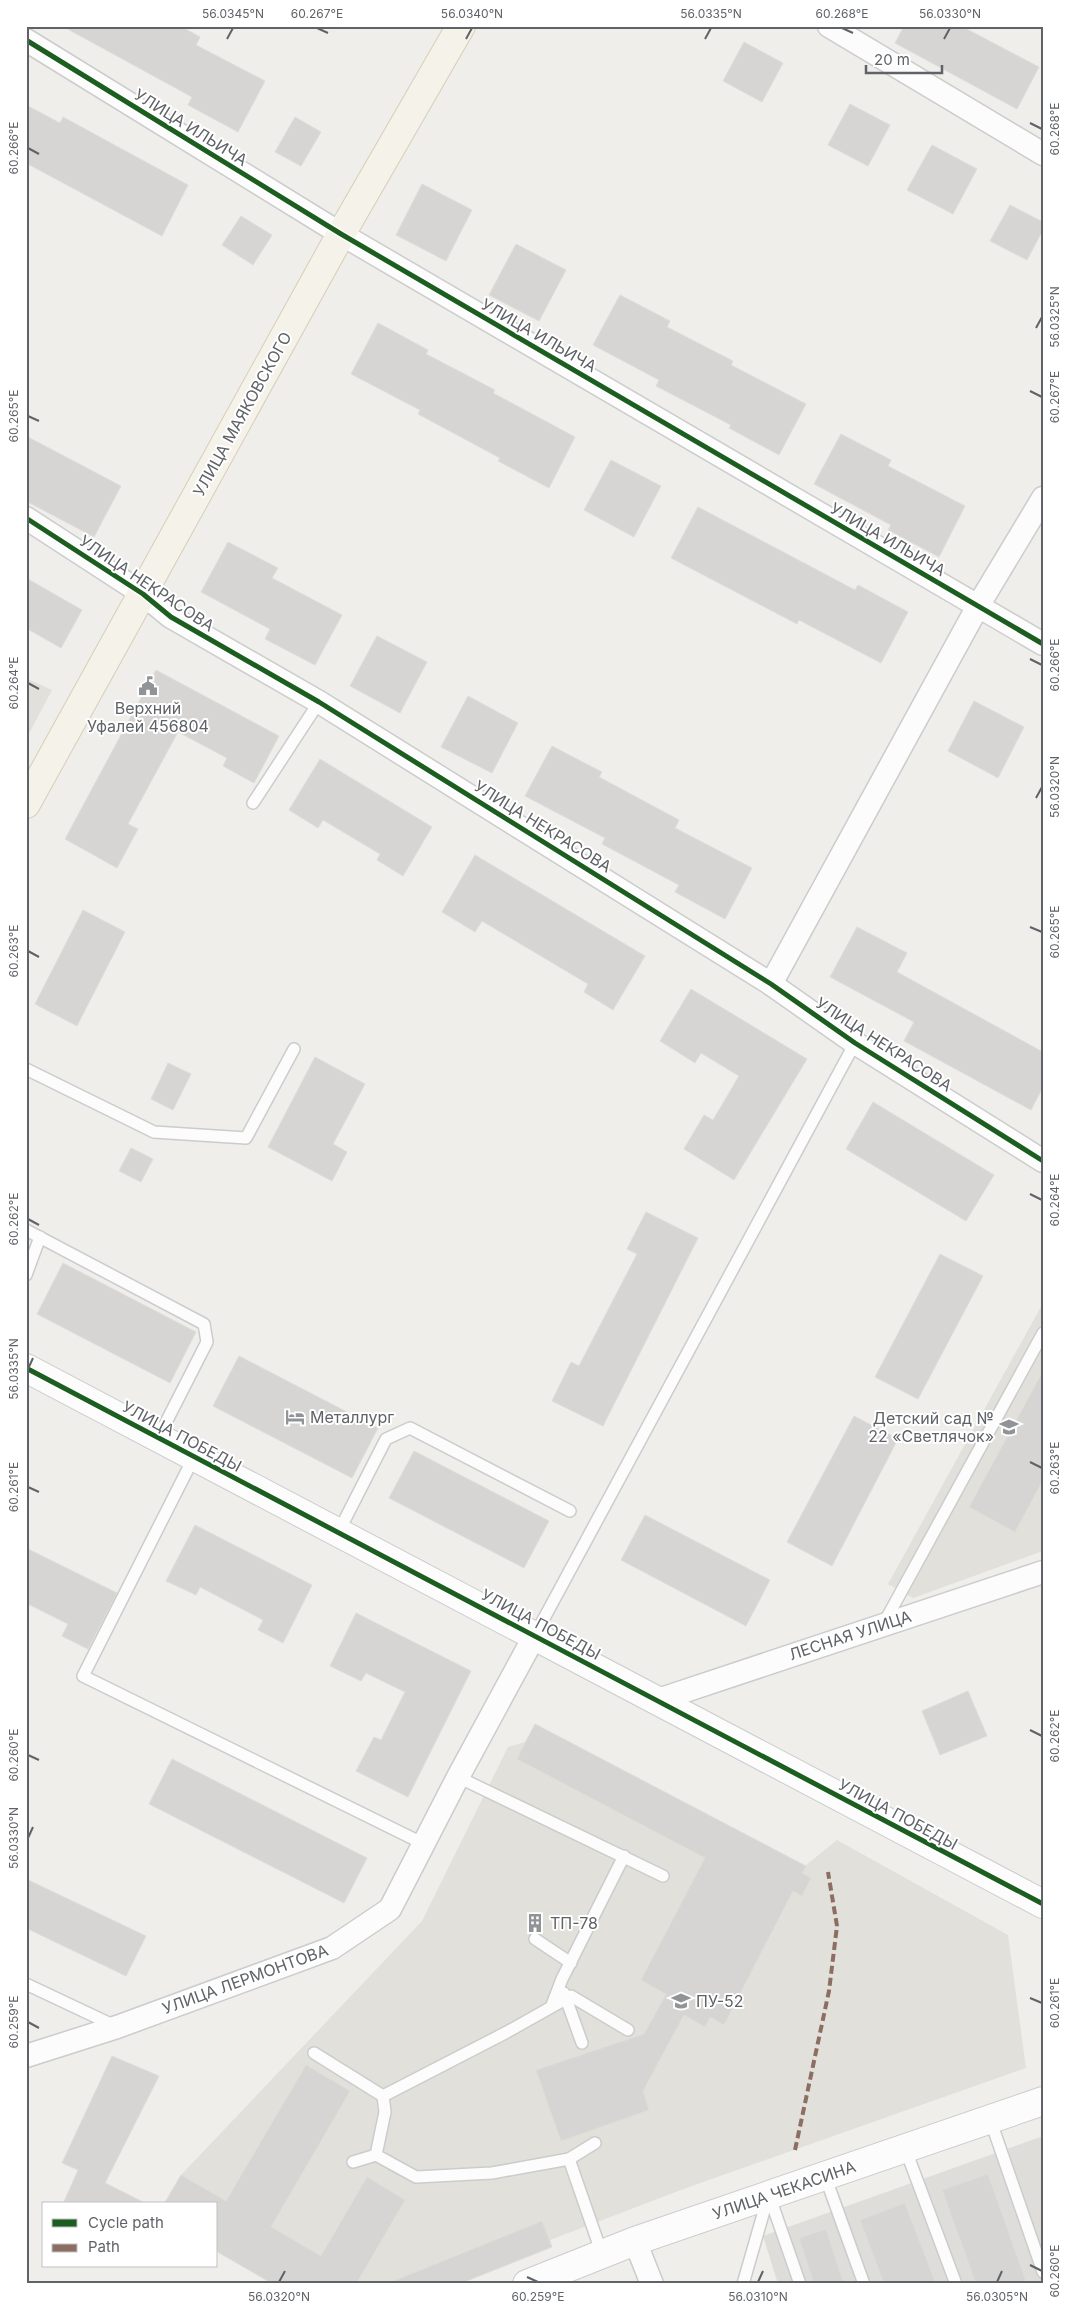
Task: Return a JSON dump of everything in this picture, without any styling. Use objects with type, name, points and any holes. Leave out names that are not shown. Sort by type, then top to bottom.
[{"type":"main road","name":"УЛИЦА МАЯКОВСКОГО","points":[[26,804],[341,234],[461,26]]},
{"type":"street","points":[[829,26],[1043,154]]},
{"type":"street","name":"УЛИЦА ИЛЬИЧА","points":[[26,40],[341,234],[1043,644]]},
{"type":"street","points":[[771,984],[978,606],[1043,498]]},
{"type":"street","name":"УЛИЦА НЕКРАСОВА","points":[[26,518],[143,594],[171,617],[319,702],[771,984],[855,1043],[1043,1161]]},
{"type":"street","name":"УЛИЦА ПОБЕДЫ","points":[[26,1368],[339,1531],[1043,1904]]},
{"type":"street","name":"ЛЕСНАЯ УЛИЦА","points":[[658,1700],[1043,1572]]},
{"type":"street","name":"УЛИЦА ЛЕРМОНТОВА","points":[[26,2056],[116,2027],[332,1948],[390,1909],[458,1777],[535,1636]]},
{"type":"street","name":"УЛИЦА ЧЕКАСИНА","points":[[527,2284],[635,2241],[1043,2101]]},
{"type":"street","points":[[635,2241],[652,2284]]},
{"type":"lane","points":[[253,803],[319,702]]},
{"type":"lane","points":[[535,1636],[855,1043]]},
{"type":"lane","points":[[26,1069],[154,1132],[246,1138],[294,1049]]},
{"type":"lane","points":[[26,1230],[204,1324],[207,1342],[158,1438]]},
{"type":"lane","points":[[26,1275],[40,1237]]},
{"type":"lane","points":[[883,1624],[1043,1332]]},
{"type":"lane","points":[[339,1531],[386,1440],[410,1428],[570,1511]]},
{"type":"lane","points":[[194,1457],[83,1676],[424,1844]]},
{"type":"lane","points":[[458,1777],[663,1876]]},
{"type":"lane","points":[[552,2005],[562,1979],[624,1856]]},
{"type":"lane","points":[[535,1939],[571,1963]]},
{"type":"lane","points":[[562,1979],[564,2000],[582,2043]]},
{"type":"lane","points":[[26,1984],[116,2027]]},
{"type":"lane","points":[[383,2096],[507,2032],[571,1996],[628,2030]]},
{"type":"lane","points":[[314,2053],[383,2096],[386,2112],[376,2155]]},
{"type":"lane","points":[[990,2119],[1043,2272]]},
{"type":"lane","points":[[353,2162],[376,2155],[416,2177],[492,2173],[569,2159],[595,2143]]},
{"type":"lane","points":[[905,2148],[956,2284]]},
{"type":"lane","points":[[569,2159],[602,2254]]},
{"type":"lane","points":[[825,2176],[864,2284]]},
{"type":"lane","points":[[743,2284],[769,2196]]},
{"type":"lane","points":[[769,2196],[800,2284]]},
{"type":"shaded area","points":[[26,678],[52,690],[26,739]]},
{"type":"shaded area","name":"Детский сад № 22 «Светлячок»","points":[[1043,1303],[1043,1551],[913,1598],[888,1584]]},
{"type":"shaded area","name":"ПУ-52","points":[[535,1724],[805,1866],[837,1840],[1008,1935],[1026,2068],[689,2187],[550,2240],[552,2247],[459,2284],[273,2284],[218,2207],[218,2202],[165,2202],[181,2175],[422,1921],[508,1747],[525,1742]]},
{"type":"shaded area","points":[[1043,2136],[1043,2284],[778,2284],[763,2236]]},
{"type":"building","points":[[62,26],[180,26],[200,37],[196,45],[265,81],[238,132],[188,105],[192,97]]},
{"type":"building","points":[[904,26],[961,26],[1039,67],[1017,109],[895,43]]},
{"type":"building","points":[[744,42],[783,63],[762,102],[723,81]]},
{"type":"building","points":[[850,104],[890,125],[868,166],[828,145]]},
{"type":"building","points":[[26,105],[60,123],[63,117],[188,185],[162,236],[26,163]]},
{"type":"building","points":[[295,117],[321,132],[301,166],[275,152]]},
{"type":"building","points":[[932,145],[977,169],[953,214],[907,190]]},
{"type":"building","points":[[422,184],[472,210],[446,261],[396,235]]},
{"type":"building","points":[[1010,205],[1043,222],[1043,230],[1027,260],[990,241]]},
{"type":"building","points":[[241,216],[272,235],[253,265],[222,245]]},
{"type":"building","points":[[516,244],[566,270],[539,321],[489,295]]},
{"type":"building","points":[[620,295],[670,321],[667,327],[733,361],[731,365],[806,404],[779,455],[729,428],[731,425],[656,386],[659,380],[593,345]]},
{"type":"building","points":[[378,323],[428,350],[426,354],[495,390],[493,393],[575,437],[549,488],[498,461],[500,458],[418,414],[420,410],[351,374]]},
{"type":"building","points":[[841,434],[891,460],[888,466],[965,506],[939,557],[888,530],[891,525],[814,484]]},
{"type":"building","points":[[26,436],[121,486],[94,537],[26,501]]},
{"type":"building","points":[[611,460],[661,486],[634,537],[584,510]]},
{"type":"building","points":[[698,507],[855,590],[858,585],[908,612],[881,663],[799,620],[797,624],[671,558]]},
{"type":"building","points":[[228,542],[278,568],[272,578],[342,615],[315,665],[265,639],[270,629],[201,592]]},
{"type":"building","points":[[26,578],[82,610],[61,648],[26,628]]},
{"type":"building","points":[[377,636],[427,662],[400,713],[350,686]]},
{"type":"building","points":[[156,670],[279,736],[254,783],[223,766],[227,758],[178,732],[128,824],[138,829],[117,868],[65,839]]},
{"type":"building","points":[[468,696],[518,723],[492,773],[441,747]]},
{"type":"building","points":[[974,701],[1024,727],[998,778],[948,751]]},
{"type":"building","points":[[552,746],[602,772],[599,777],[679,820],[675,828],[752,868],[725,919],[675,892],[679,885],[602,844],[605,838],[525,796]]},
{"type":"building","points":[[320,759],[432,827],[403,876],[377,860],[380,854],[323,820],[318,828],[289,810]]},
{"type":"building","points":[[475,855],[645,956],[613,1010],[584,992],[588,984],[482,921],[475,932],[442,912]]},
{"type":"building","points":[[83,910],[125,932],[77,1026],[35,1004]]},
{"type":"building","points":[[857,927],[907,953],[897,972],[1043,1052],[1043,1087],[1031,1110],[904,1041],[914,1022],[830,977]]},
{"type":"building","points":[[691,989],[807,1059],[734,1180],[684,1149],[704,1115],[713,1120],[739,1076],[701,1053],[695,1063],[660,1041]]},
{"type":"building","points":[[315,1057],[365,1084],[333,1144],[347,1152],[332,1181],[268,1147]]},
{"type":"building","points":[[168,1063],[191,1074],[173,1110],[151,1099]]},
{"type":"building","points":[[873,1102],[994,1175],[966,1221],[846,1149]]},
{"type":"building","points":[[131,1148],[153,1159],[141,1182],[119,1171]]},
{"type":"building","points":[[646,1212],[698,1238],[603,1426],[552,1401],[571,1362],[579,1366],[637,1254],[627,1249]]},
{"type":"building","points":[[940,1254],[983,1276],[918,1399],[875,1377]]},
{"type":"building","points":[[63,1263],[196,1332],[170,1383],[37,1314]]},
{"type":"building","name":"Металлург","points":[[239,1356],[378,1428],[352,1478],[213,1406]]},
{"type":"building","points":[[1043,1371],[1043,1480],[1015,1532],[969,1507]]},
{"type":"building","points":[[854,1416],[898,1439],[832,1566],[787,1542]]},
{"type":"building","points":[[414,1451],[549,1521],[524,1568],[389,1498]]},
{"type":"building","points":[[645,1515],[770,1580],[746,1626],[621,1560]]},
{"type":"building","points":[[195,1525],[312,1585],[283,1643],[258,1630],[263,1620],[200,1587],[196,1595],[166,1581]]},
{"type":"building","points":[[26,1548],[117,1593],[88,1649],[62,1636],[68,1624],[26,1603]]},
{"type":"building","points":[[356,1613],[471,1671],[408,1797],[356,1771],[374,1737],[381,1740],[405,1692],[366,1673],[361,1681],[330,1666]]},
{"type":"building","points":[[968,1691],[987,1736],[940,1755],[922,1711]]},
{"type":"building","points":[[535,1724],[806,1866],[802,1873],[811,1878],[802,1896],[793,1891],[724,2025],[710,2017],[705,2027],[684,2015],[643,2091],[649,2110],[561,2141],[536,2070],[644,2034],[666,1994],[641,1980],[705,1858],[517,1759]]},
{"type":"building","points":[[172,1759],[367,1858],[344,1903],[149,1804]]},
{"type":"building","points":[[26,1879],[146,1936],[126,1976],[26,1928]]},
{"type":"building","points":[[112,2056],[159,2076],[105,2183],[143,2202],[64,2202],[78,2170],[62,2163]]},
{"type":"building","points":[[306,2065],[350,2091],[271,2227],[321,2256],[367,2177],[405,2200],[356,2284],[273,2284],[218,2252],[218,2202],[165,2202],[181,2175],[226,2201]]},
{"type":"building","points":[[988,2174],[1027,2284],[976,2284],[942,2190]]},
{"type":"building","points":[[905,2203],[936,2284],[884,2284],[860,2220]]},
{"type":"building","points":[[542,2221],[552,2247],[459,2284],[386,2284]]},
{"type":"building","points":[[826,2229],[844,2284],[814,2284],[799,2238]]},
{"type":"marked path","points":[[795,2150],[829,1991],[837,1926],[828,1872]]},
{"type":"cycle path","points":[[26,40],[341,234],[1043,644]]},
{"type":"cycle path","points":[[26,518],[143,594],[171,617],[319,702],[771,984],[855,1043],[1043,1161]]},
{"type":"cycle path","points":[[26,1368],[1043,1904]]},
{"type":"place","name":"Верхний Уфалей 456804","points":[[148,686]]},
{"type":"place","name":"Металлург","points":[[295,1417]]},
{"type":"place","name":"Детский сад № 22 «Светлячок»","points":[[1009,1427]]},
{"type":"place","name":"ТП-78","points":[[535,1923]]},
{"type":"place","name":"ПУ-52","points":[[681,2001]]}]
